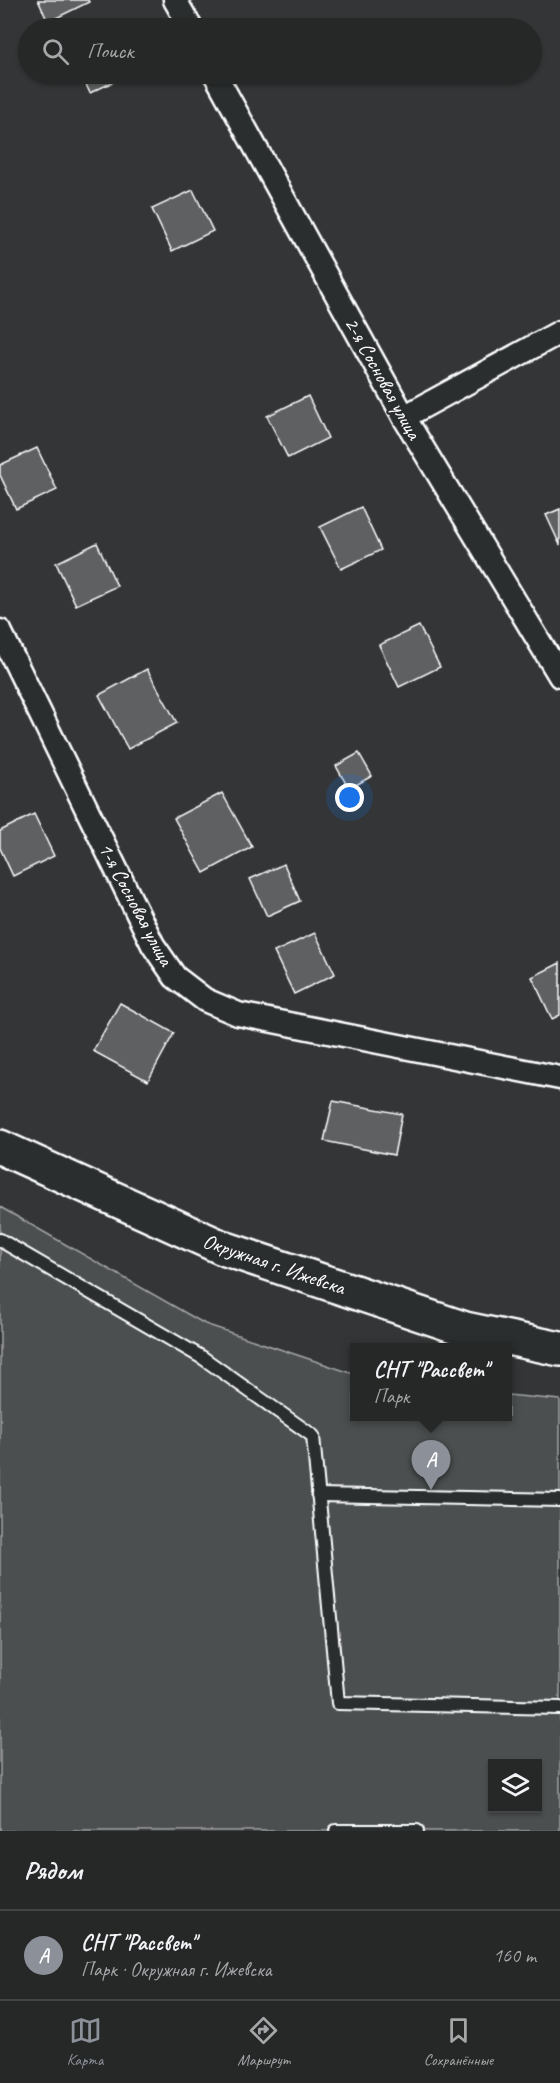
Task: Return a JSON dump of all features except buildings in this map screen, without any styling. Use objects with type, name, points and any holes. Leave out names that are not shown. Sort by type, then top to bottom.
[{"type":"main road","name":"Окружная г. Ижевска","points":[[0,1146],[223,1248],[465,1329],[560,1349]]},
{"type":"street","points":[[175,0],[185,18]]},
{"type":"street","name":"2-я Сосновая улица","points":[[221,84],[404,417],[560,676]]},
{"type":"street","points":[[404,417],[560,332]]},
{"type":"street","name":"1-я Сосновая улица","points":[[0,631],[153,945],[175,977],[206,1000],[238,1014],[560,1078]]},
{"type":"lane","points":[[0,1240],[203,1358],[313,1436],[338,1703],[560,1708]]},
{"type":"lane","points":[[318,1495],[560,1500]]},
{"type":"lane","points":[[336,1831],[417,1831]]},
{"type":"shaded area","points":[[0,1207],[205,1324],[350,1373],[350,1421],[512,1421],[512,1395],[560,1400],[560,1831],[0,1831]]},
{"type":"place","name":"СНТ \"Рассвет\"","points":[[431,1490]]}]
